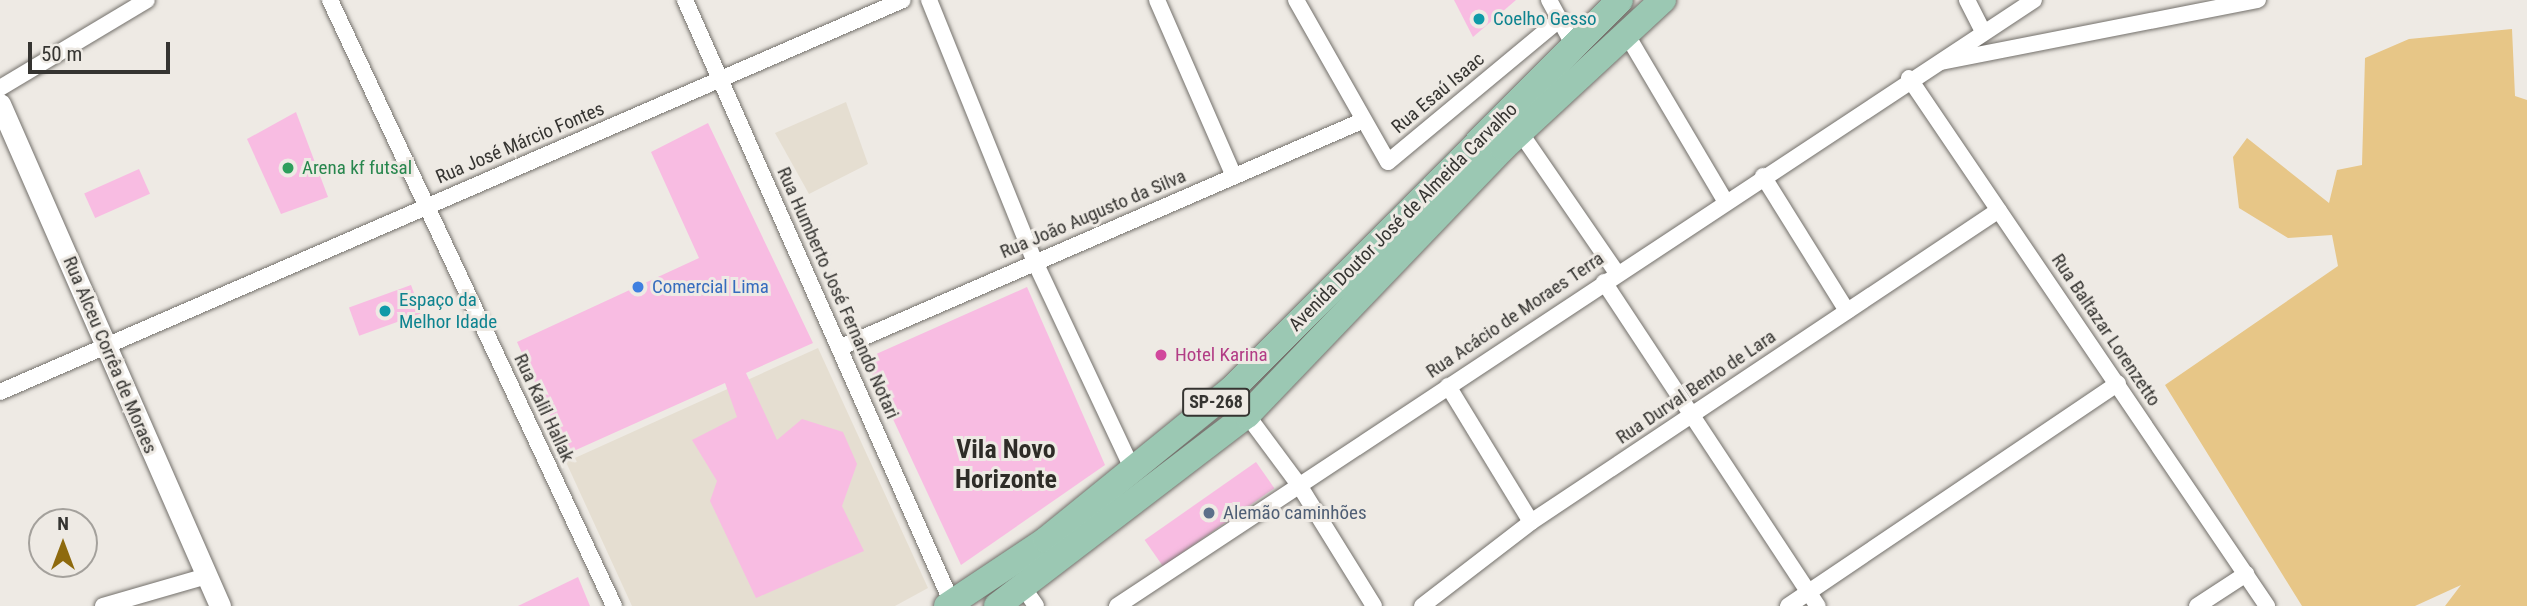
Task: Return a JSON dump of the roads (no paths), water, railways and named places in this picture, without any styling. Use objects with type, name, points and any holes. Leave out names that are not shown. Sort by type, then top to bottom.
[{"type":"main road","name":"Avenida Doutor José de Almeida Carvalho","points":[[949,605],[1133,470],[1232,389],[1620,0]]},
{"type":"main road","name":"Avenida Doutor José de Almeida Carvalho","points":[[997,606],[1030,598],[1247,415],[1520,132],[1663,0]]},
{"type":"street","points":[[0,88],[147,0]]},
{"type":"street","name":"Rua Kalil Hallak","points":[[330,0],[614,606]]},
{"type":"street","name":"Rua Humberto José Fernando Notari","points":[[685,0],[949,605]]},
{"type":"street","name":"Rua José Márcio Fontes","points":[[0,392],[903,0]]},
{"type":"street","points":[[929,0],[1035,262],[1133,470]]},
{"type":"street","points":[[1157,0],[1234,176]]},
{"type":"street","name":"Rua Esaú Isaac","points":[[1296,0],[1388,162],[1560,19]]},
{"type":"street","points":[[1549,0],[1574,46]]},
{"type":"street","points":[[1966,0],[1982,30]]},
{"type":"street","name":"Rua Acácio de Moraes Terra","points":[[1117,606],[1135,601],[1300,485],[1610,277],[1909,78],[1938,63],[1982,30],[2034,0]]},
{"type":"street","name":"Rua Acácio de Moraes Terra","points":[[1938,63],[2258,0]]},
{"type":"street","points":[[1626,35],[1725,201]]},
{"type":"street","name":"Rua Baltazar Lorenzetto","points":[[1909,78],[2267,606]]},
{"type":"street","name":"Rua Alceu Corrêa de Moraes","points":[[0,104],[220,606]]},
{"type":"street","name":"Rua João Augusto da Silva","points":[[839,348],[1364,120]]},
{"type":"street","points":[[1520,132],[1693,414],[1818,606]]},
{"type":"street","points":[[1763,176],[1847,311]]},
{"type":"street","name":"Rua Durval Bento de Lara","points":[[1422,606],[1531,522],[1999,210]]},
{"type":"street","points":[[1788,606],[2118,383]]},
{"type":"street","points":[[1448,386],[1531,522]]},
{"type":"street","points":[[1247,415],[1300,485],[1374,606]]},
{"type":"street","points":[[2196,606],[2246,574]]},
{"type":"street","points":[[103,606],[207,576]]},
{"type":"place","name":"Coelho Gesso","points":[[1479,19]]},
{"type":"place","name":"Arena kf futsal","points":[[288,168]]},
{"type":"place","name":"Comercial Lima","points":[[638,287]]},
{"type":"place","name":"Espaço da Melhor Idade","points":[[385,311]]},
{"type":"place","name":"Hotel Karina","points":[[1161,355]]},
{"type":"place","name":"Alemão caminhões","points":[[1209,513]]},
{"type":"district","name":"Vila Novo Horizonte","points":[[1006,465]]}]
